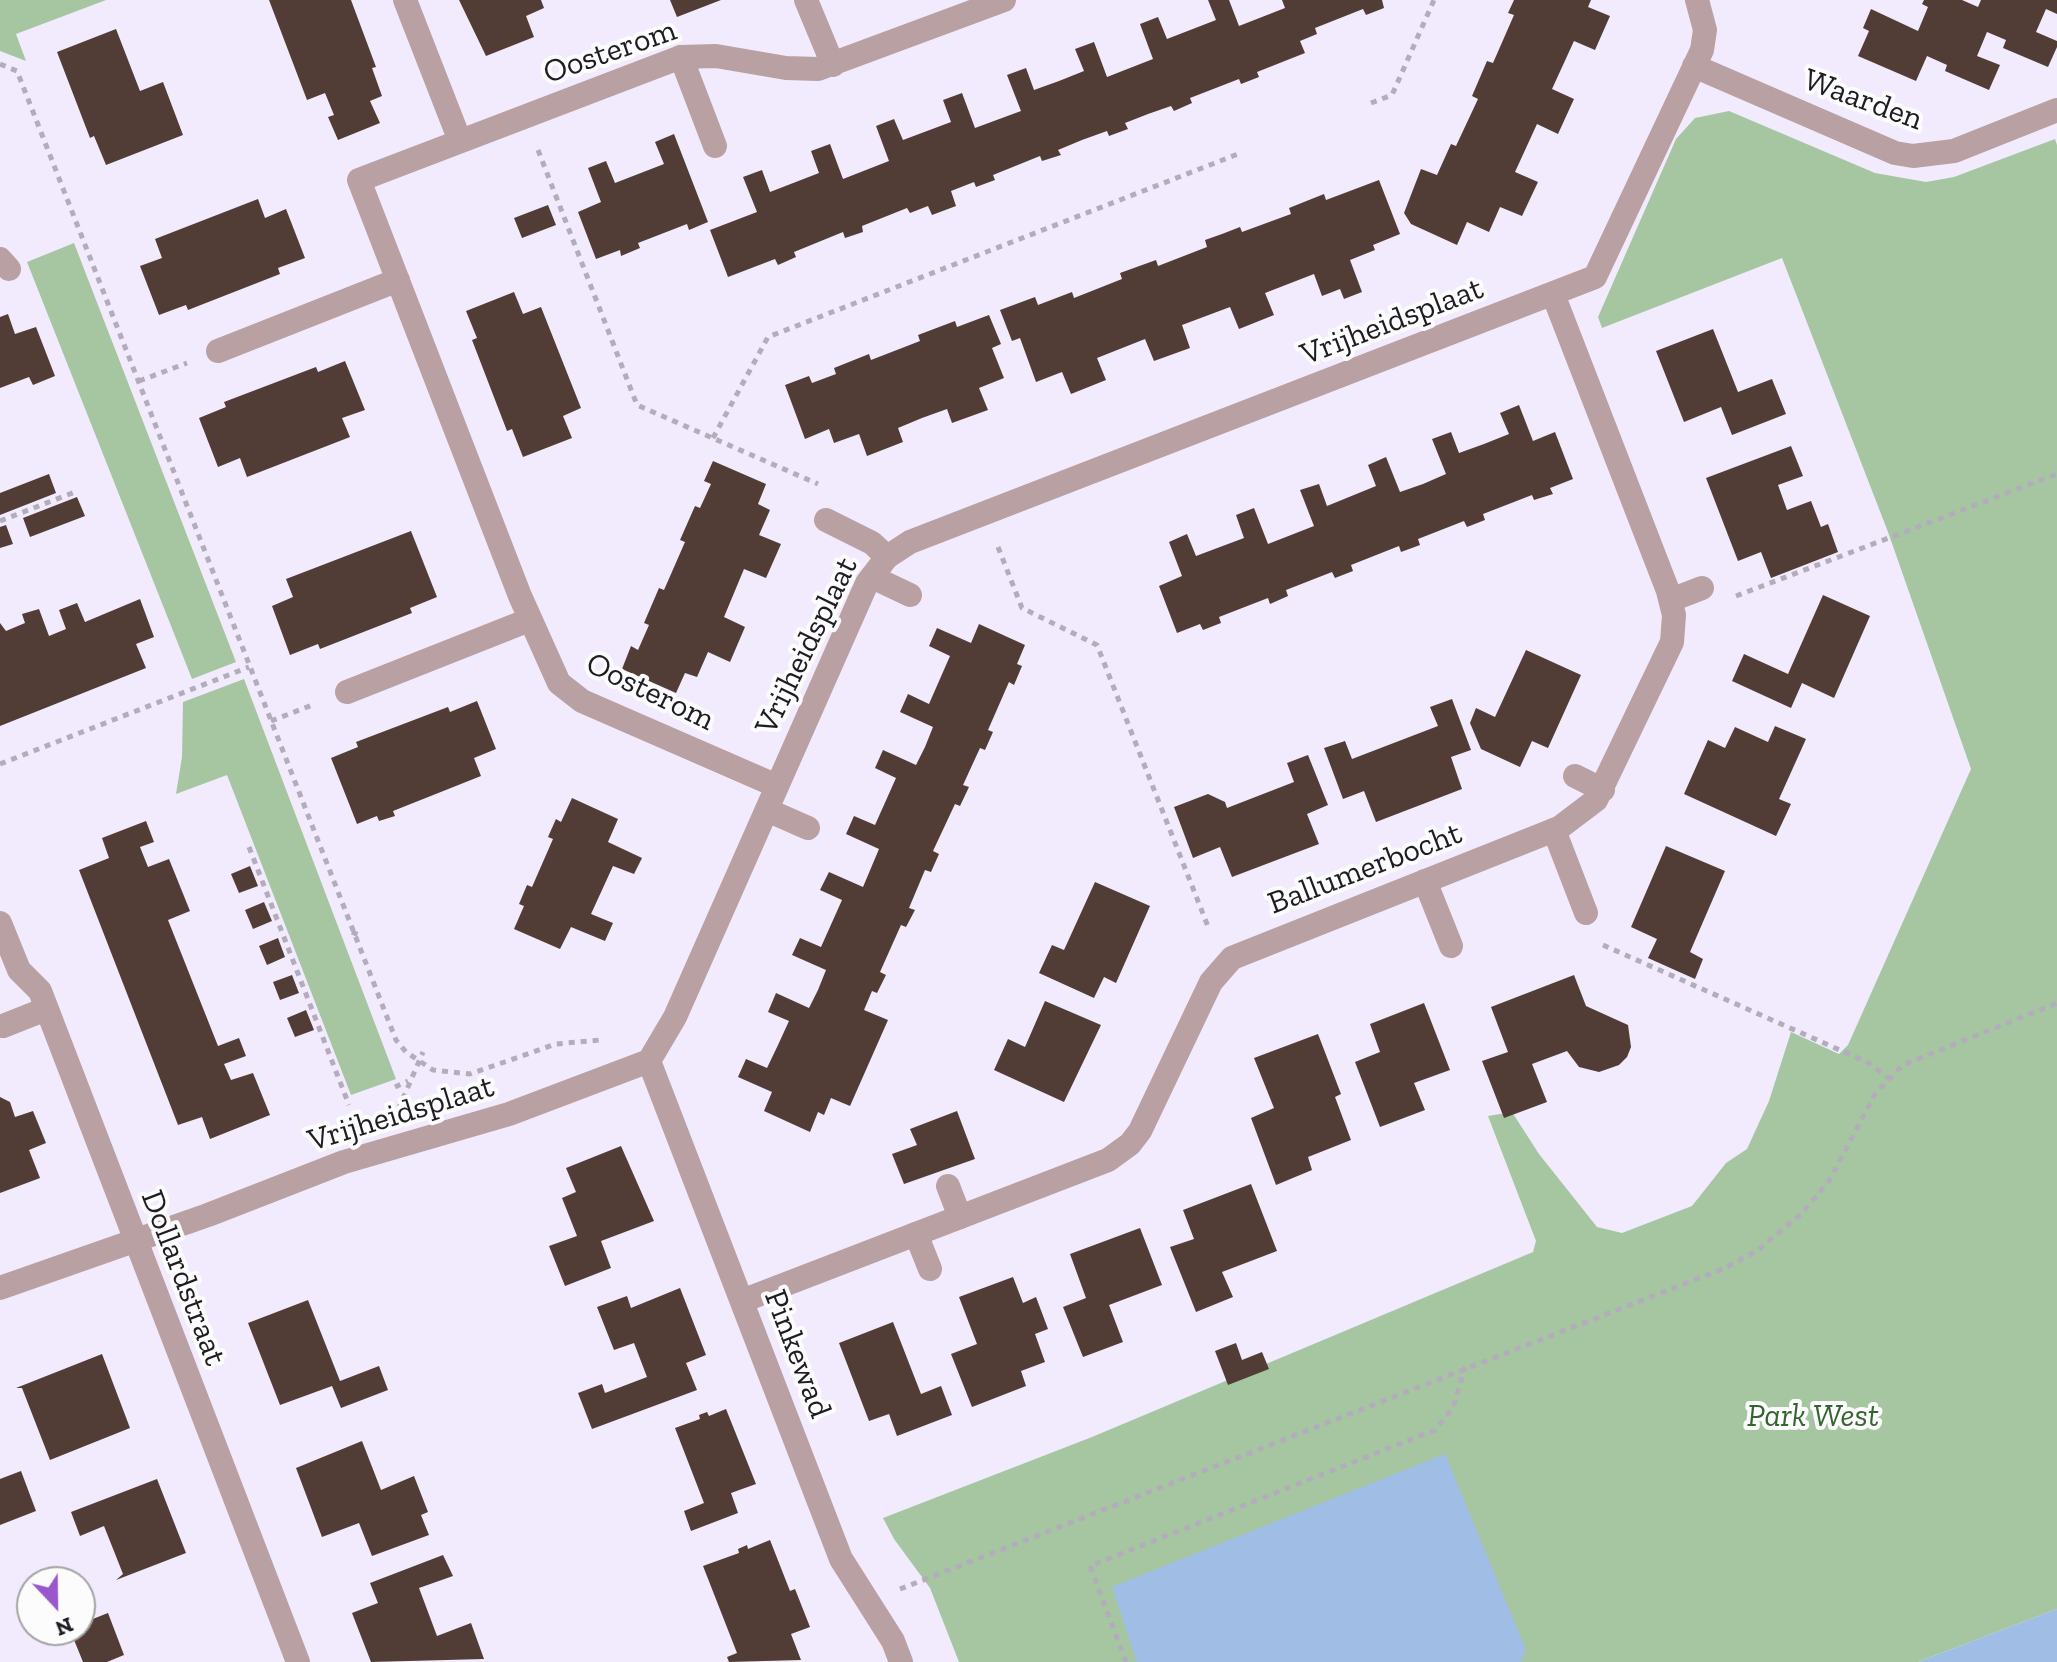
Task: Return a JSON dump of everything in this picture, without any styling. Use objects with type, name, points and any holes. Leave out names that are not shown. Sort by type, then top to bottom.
[{"type":"street","points":[[405,0],[460,141]]},
{"type":"street","points":[[806,0],[833,65]]},
{"type":"street","name":"Oosterom","points":[[777,786],[570,693],[553,673],[529,620],[359,180],[681,57],[716,56],[804,70],[833,65],[1004,0]]},
{"type":"street","name":"Vrijheidsplaat","points":[[0,1288],[208,1215],[344,1162],[509,1114],[649,1061],[675,1017],[872,577],[887,557],[910,542],[1595,277],[1694,66],[1705,30],[1697,0]]},
{"type":"street","points":[[681,57],[715,146]]},
{"type":"street","name":"Waarden","points":[[1694,66],[1887,149],[1913,156],[1954,151],[2057,110]]},
{"type":"street","points":[[218,351],[398,280]]},
{"type":"street","name":"Ballumerbocht","points":[[742,1301],[1108,1160],[1130,1144],[1154,1107],[1211,982],[1232,958],[1554,830],[1589,810],[1603,790],[1672,642],[1675,621],[1671,600],[1553,294]]},
{"type":"street","points":[[826,520],[872,543],[887,557]]},
{"type":"street","points":[[872,577],[910,595]]},
{"type":"street","points":[[1671,600],[1702,588]]},
{"type":"street","points":[[347,692],[529,620]]},
{"type":"street","points":[[1575,776],[1603,790]]},
{"type":"street","points":[[767,810],[808,828]]},
{"type":"street","points":[[1554,830],[1586,913]]},
{"type":"street","points":[[1425,881],[1451,946]]},
{"type":"street","name":"Dollardstraat","points":[[0,923],[19,970],[40,991],[298,1662]]},
{"type":"street","points":[[3,1026],[46,1009]]},
{"type":"street","name":"Pinkewad","points":[[649,1061],[841,1559],[893,1641],[901,1662]]},
{"type":"street","points":[[948,1186],[960,1217]]},
{"type":"street","points":[[916,1234],[930,1269]]},
{"type":"path","points":[[1371,103],[1392,95],[1434,0]]},
{"type":"path","points":[[0,64],[17,71],[388,1026],[401,1046],[433,1070],[470,1074],[567,1041],[608,1041]]},
{"type":"path","points":[[536,145],[637,405],[826,488]]},
{"type":"path","points":[[713,438],[768,337],[1238,154]]},
{"type":"path","points":[[70,236],[81,231]]},
{"type":"path","points":[[139,381],[148,378]]},
{"type":"path","points":[[1723,601],[2057,474]]},
{"type":"path","points":[[0,521],[75,492]]},
{"type":"path","points":[[996,540],[1022,608],[1097,645],[1215,937]]},
{"type":"path","points":[[0,764],[249,667]]},
{"type":"path","points":[[271,721],[280,717]]},
{"type":"path","points":[[249,847],[349,1105]]},
{"type":"path","points":[[351,932],[363,937]]},
{"type":"path","points":[[1589,939],[1869,1063],[1888,1078]]},
{"type":"path","points":[[901,1588],[1465,1367],[1682,1286],[1758,1250],[1802,1213],[1829,1181],[1875,1094],[1903,1065],[2057,1003]]},
{"type":"path","points":[[395,1087],[409,1081],[423,1052]]},
{"type":"path","points":[[1126,1662],[1090,1566],[1435,1430],[1453,1408],[1465,1367]]},
{"type":"green space","points":[[0,0],[106,0],[16,34],[26,61],[0,51]]},
{"type":"green space","name":"Park West","points":[[1729,111],[1875,173],[1926,182],[1954,177],[2055,139],[2057,145],[2057,1609],[1918,1662],[959,1662],[930,1588],[894,1539],[883,1518],[1092,1437],[1533,1252],[1536,1241],[1488,1116],[1512,1112],[1539,1154],[1597,1227],[1622,1233],[1692,1206],[1726,1163],[1747,1149],[1769,1101],[1791,1032],[1839,1054],[1848,1045],[1971,769],[1888,532],[1782,258],[1602,328],[1598,317],[1676,139],[1695,118]]},
{"type":"green space","points":[[74,243],[236,662],[192,679],[27,262]]},
{"type":"green space","points":[[244,679],[396,1079],[351,1095],[227,775],[176,794],[182,757],[183,702]]},
{"type":"water","points":[[1445,1454],[1526,1650],[1521,1662],[1137,1662],[1112,1587]]},
{"type":"water","points":[[2057,1609],[2057,1662],[1918,1662]]},
{"type":"building","points":[[269,0],[351,0],[376,67],[372,68],[382,96],[370,101],[380,123],[338,140],[328,117],[334,115],[325,93],[307,100]]},
{"type":"building","points":[[459,0],[541,0],[544,8],[526,16],[534,37],[486,56]]},
{"type":"building","points":[[670,0],[721,0],[677,17]]},
{"type":"building","points":[[1208,0],[1229,0],[1239,26],[1285,8],[1282,0],[1382,0],[1384,8],[1366,15],[1363,9],[1315,28],[1317,34],[1300,41],[1305,53],[1257,72],[1259,77],[1241,84],[1239,79],[1190,98],[1192,103],[1174,111],[1171,106],[1125,123],[1128,129],[1109,136],[1107,131],[1058,150],[1061,155],[1042,161],[1040,156],[993,175],[995,180],[976,187],[974,182],[951,191],[956,206],[932,215],[928,206],[910,213],[907,208],[862,226],[863,232],[845,238],[843,232],[794,252],[796,257],[778,265],[775,259],[728,277],[710,230],[757,212],[743,177],[762,170],[770,192],[819,173],[811,151],[830,144],[843,179],[889,161],[876,126],[894,119],[903,140],[951,122],[943,100],[962,93],[975,128],[1021,111],[1007,75],[1026,68],[1034,90],[1059,81],[1084,71],[1075,49],[1094,42],[1107,77],[1153,59],[1140,24],[1158,17],[1167,39],[1216,20]]},
{"type":"building","points":[[1514,0],[1591,0],[1588,7],[1610,16],[1595,50],[1574,41],[1552,89],[1574,99],[1558,134],[1537,124],[1515,172],[1538,182],[1522,216],[1500,207],[1489,232],[1467,222],[1457,245],[1411,224],[1404,213],[1421,169],[1437,175],[1451,144],[1456,146],[1478,99],[1472,96],[1487,61],[1493,63],[1514,15],[1508,13]]},
{"type":"building","points":[[1924,0],[1962,0],[1978,7],[1981,0],[2057,0],[2057,14],[2046,9],[2036,32],[2057,41],[2057,47],[2048,67],[2003,48],[2006,40],[1987,32],[1977,56],[2000,65],[1989,90],[1945,71],[1947,65],[1927,56],[1916,81],[1858,56],[1869,31],[1863,28],[1871,9],[1918,31],[1928,7],[1922,4]]},
{"type":"building","points":[[116,29],[140,91],[163,82],[183,135],[106,165],[94,136],[90,138],[57,52]]},
{"type":"building","points":[[674,134],[708,222],[689,230],[687,224],[638,243],[640,248],[621,256],[620,250],[596,259],[578,212],[601,202],[588,168],[606,161],[615,183],[664,164],[655,142]]},
{"type":"building","points":[[1379,180],[1400,234],[1373,245],[1375,250],[1350,260],[1362,292],[1344,299],[1340,289],[1322,296],[1314,274],[1265,293],[1274,315],[1239,329],[1230,307],[1182,325],[1190,348],[1154,361],[1145,339],[1097,358],[1106,380],[1071,394],[1062,372],[1036,382],[1020,338],[1012,341],[1000,310],[1035,297],[1038,305],[1072,292],[1074,298],[1122,279],[1120,273],[1156,260],[1158,266],[1207,247],[1205,240],[1240,227],[1242,232],[1291,214],[1289,208],[1324,194],[1326,200]]},
{"type":"building","points":[[258,199],[265,218],[286,209],[305,258],[278,268],[280,274],[188,310],[186,305],[159,315],[140,266],[162,258],[155,239]]},
{"type":"building","points":[[548,205],[556,225],[522,238],[514,218]]},
{"type":"building","points":[[514,292],[523,314],[541,307],[581,408],[563,416],[572,438],[523,457],[512,429],[507,431],[472,340],[477,338],[466,311]]},
{"type":"building","points":[[8,314],[15,334],[36,327],[55,376],[33,385],[29,377],[0,388],[0,317]]},
{"type":"building","points":[[989,315],[1001,344],[992,348],[1004,378],[979,388],[988,410],[952,423],[947,409],[922,418],[898,428],[903,442],[867,456],[859,434],[834,443],[829,429],[805,439],[785,385],[809,376],[812,383],[836,374],[834,368],[869,354],[871,360],[920,341],[918,335],[955,321],[957,327]]},
{"type":"building","points":[[1713,329],[1738,392],[1772,379],[1786,414],[1732,435],[1721,407],[1684,422],[1656,351]]},
{"type":"building","points":[[345,361],[365,410],[342,418],[350,437],[247,477],[240,458],[218,467],[199,418],[226,407],[224,402],[316,367],[318,372]]},
{"type":"building","points":[[1519,405],[1533,441],[1555,432],[1573,479],[1550,488],[1553,494],[1534,500],[1532,495],[1483,514],[1485,520],[1467,527],[1464,521],[1418,539],[1420,545],[1401,552],[1399,546],[1351,565],[1353,571],[1335,578],[1332,572],[1286,590],[1288,596],[1270,604],[1268,598],[1219,617],[1221,623],[1203,630],[1200,624],[1177,633],[1159,586],[1182,576],[1169,542],[1187,534],[1196,556],[1244,538],[1236,515],[1254,508],[1268,544],[1314,526],[1300,490],[1319,484],[1327,506],[1376,486],[1368,465],[1386,457],[1400,492],[1423,484],[1446,474],[1432,439],[1451,432],[1459,453],[1484,444],[1509,434],[1500,413]]},
{"type":"building","points":[[1791,446],[1803,476],[1778,485],[1787,510],[1811,501],[1821,527],[1828,524],[1838,552],[1771,578],[1761,552],[1738,561],[1706,478]]},
{"type":"building","points":[[713,461],[766,484],[758,504],[770,510],[759,535],[781,544],[766,578],[744,569],[724,617],[745,627],[730,662],[708,652],[697,677],[685,673],[676,693],[622,669],[631,646],[638,650],[649,625],[644,623],[659,588],[664,590],[685,542],[680,540],[695,506],[700,508],[711,484],[704,481]]},
{"type":"building","points":[[49,474],[56,493],[0,515],[0,493]]},
{"type":"building","points":[[77,497],[85,516],[30,537],[23,518]]},
{"type":"building","points":[[6,525],[13,544],[0,548],[0,527]]},
{"type":"building","points":[[411,531],[437,597],[410,608],[412,613],[320,649],[318,644],[290,655],[272,606],[293,597],[286,579]]},
{"type":"building","points":[[1823,595],[1870,616],[1834,698],[1802,683],[1791,708],[1732,681],[1744,654],[1788,674]]},
{"type":"building","points":[[140,599],[154,637],[136,644],[146,668],[0,726],[0,623],[6,631],[25,623],[22,614],[39,609],[49,636],[66,629],[59,610],[77,603],[85,622]]},
{"type":"building","points":[[979,624],[1025,645],[1017,664],[1022,666],[1014,685],[1009,682],[988,730],[993,732],[985,750],[980,748],[963,785],[969,787],[960,806],[955,804],[933,851],[939,854],[931,872],[925,870],[909,908],[915,910],[906,927],[901,925],[880,972],[886,975],[877,993],[872,991],[864,1010],[888,1020],[850,1106],[831,1098],[824,1115],[818,1112],[810,1132],[764,1111],[772,1092],[738,1077],[746,1059],[767,1068],[789,1021],[768,1012],[776,993],[809,1008],[818,990],[826,970],[792,955],[800,938],[821,947],[842,900],[820,890],[829,872],[863,887],[879,849],[846,834],[854,816],[875,825],[896,778],[875,768],[883,750],[916,765],[925,747],[933,727],[900,712],[908,694],[929,704],[950,656],[929,646],[937,628],[971,643]]},
{"type":"building","points":[[1526,650],[1581,675],[1548,748],[1532,741],[1520,767],[1481,749],[1470,723],[1476,708],[1495,717]]},
{"type":"building","points":[[1452,699],[1471,750],[1451,757],[1462,789],[1376,822],[1364,791],[1343,799],[1324,748],[1345,741],[1352,759],[1438,726],[1430,707]]},
{"type":"building","points":[[477,701],[496,749],[474,758],[481,776],[393,811],[395,816],[379,821],[377,816],[357,824],[331,758],[358,747],[356,742],[448,707],[450,712]]},
{"type":"building","points":[[1775,726],[1806,739],[1779,799],[1791,804],[1776,836],[1684,794],[1708,740],[1725,748],[1735,727],[1768,742]]},
{"type":"building","points":[[1308,755],[1328,805],[1307,814],[1319,844],[1232,877],[1220,847],[1193,858],[1174,807],[1208,794],[1225,802],[1227,808],[1294,782],[1287,763]]},
{"type":"building","points":[[572,798],[618,819],[608,842],[642,858],[634,874],[613,866],[591,914],[613,923],[605,941],[571,927],[560,949],[514,929],[524,906],[519,904],[527,885],[532,887],[553,839],[548,837],[556,819],[561,822]]},
{"type":"building","points":[[146,821],[154,842],[140,847],[148,867],[169,859],[190,911],[168,920],[218,1046],[239,1038],[246,1056],[224,1064],[231,1080],[253,1073],[270,1115],[210,1139],[202,1117],[178,1125],[79,870],[109,858],[102,838]]},
{"type":"building","points":[[1666,846],[1725,871],[1690,952],[1703,959],[1695,979],[1648,958],[1657,939],[1631,927]]},
{"type":"building","points":[[250,866],[258,886],[239,893],[231,874]]},
{"type":"building","points":[[1095,882],[1150,906],[1116,983],[1104,977],[1094,998],[1039,973],[1052,945],[1064,950]]},
{"type":"building","points":[[264,902],[272,921],[253,929],[245,910]]},
{"type":"building","points":[[278,938],[285,957],[267,965],[259,946]]},
{"type":"building","points":[[292,975],[299,993],[280,1000],[273,982]]},
{"type":"building","points":[[1574,975],[1586,1006],[1628,1025],[1631,1047],[1627,1057],[1619,1065],[1599,1072],[1579,1067],[1567,1051],[1532,1064],[1547,1102],[1504,1118],[1482,1061],[1508,1052],[1491,1007]]},
{"type":"building","points":[[1045,1001],[1101,1025],[1064,1102],[994,1070],[1008,1039],[1025,1047]]},
{"type":"building","points":[[1424,1003],[1450,1070],[1414,1083],[1425,1110],[1380,1127],[1355,1062],[1380,1052],[1370,1024]]},
{"type":"building","points":[[306,1010],[314,1030],[295,1037],[287,1018]]},
{"type":"building","points":[[1318,1034],[1341,1094],[1335,1097],[1351,1140],[1308,1157],[1312,1170],[1276,1185],[1251,1118],[1274,1108],[1254,1058]]},
{"type":"building","points":[[0,1097],[10,1102],[15,1117],[33,1111],[46,1143],[29,1150],[40,1178],[0,1193]]},
{"type":"building","points":[[957,1111],[975,1159],[904,1184],[892,1154],[917,1145],[910,1129]]},
{"type":"building","points":[[621,1146],[654,1221],[601,1241],[611,1268],[565,1286],[549,1246],[577,1236],[562,1198],[576,1192],[566,1168]]},
{"type":"building","points":[[1251,1184],[1277,1251],[1222,1272],[1233,1297],[1196,1312],[1170,1247],[1194,1239],[1183,1210]]},
{"type":"building","points":[[1140,1228],[1162,1285],[1109,1305],[1123,1342],[1083,1357],[1063,1307],[1086,1298],[1070,1254]]},
{"type":"building","points":[[1013,1277],[1023,1303],[1036,1297],[1048,1329],[1035,1334],[1045,1362],[1021,1371],[1026,1386],[972,1407],[951,1354],[977,1344],[959,1297]]},
{"type":"building","points":[[680,1288],[706,1355],[686,1363],[697,1390],[592,1429],[578,1393],[602,1384],[605,1393],[647,1377],[634,1343],[614,1350],[597,1307],[627,1296],[631,1308]]},
{"type":"building","points":[[308,1300],[340,1381],[379,1366],[388,1390],[341,1408],[332,1386],[280,1405],[248,1323]]},
{"type":"building","points":[[893,1322],[921,1394],[941,1386],[952,1415],[897,1436],[889,1414],[869,1421],[839,1343]]},
{"type":"building","points":[[1236,1343],[1242,1360],[1262,1352],[1269,1369],[1228,1385],[1215,1351]]},
{"type":"building","points":[[102,1354],[130,1428],[50,1460],[22,1388],[16,1388]]},
{"type":"building","points":[[726,1409],[756,1484],[731,1493],[738,1513],[691,1531],[684,1511],[704,1503],[675,1428],[700,1419],[699,1415],[707,1412],[709,1416]]},
{"type":"building","points":[[362,1441],[381,1490],[414,1476],[428,1512],[421,1515],[429,1535],[372,1556],[359,1523],[322,1537],[296,1468]]},
{"type":"building","points":[[21,1471],[36,1511],[0,1525],[0,1479]]},
{"type":"building","points":[[157,1479],[186,1553],[116,1580],[123,1574],[104,1526],[80,1536],[71,1512]]},
{"type":"building","points":[[770,1540],[790,1591],[795,1589],[810,1627],[791,1634],[801,1660],[729,1662],[727,1657],[737,1653],[703,1566],[739,1553],[738,1549],[747,1545],[748,1549]]},
{"type":"building","points":[[443,1555],[453,1576],[419,1588],[437,1636],[471,1623],[484,1659],[371,1662],[352,1613],[378,1603],[370,1583]]},
{"type":"building","points":[[108,1613],[124,1655],[107,1662],[83,1662],[76,1646],[96,1646],[96,1618]]}]
